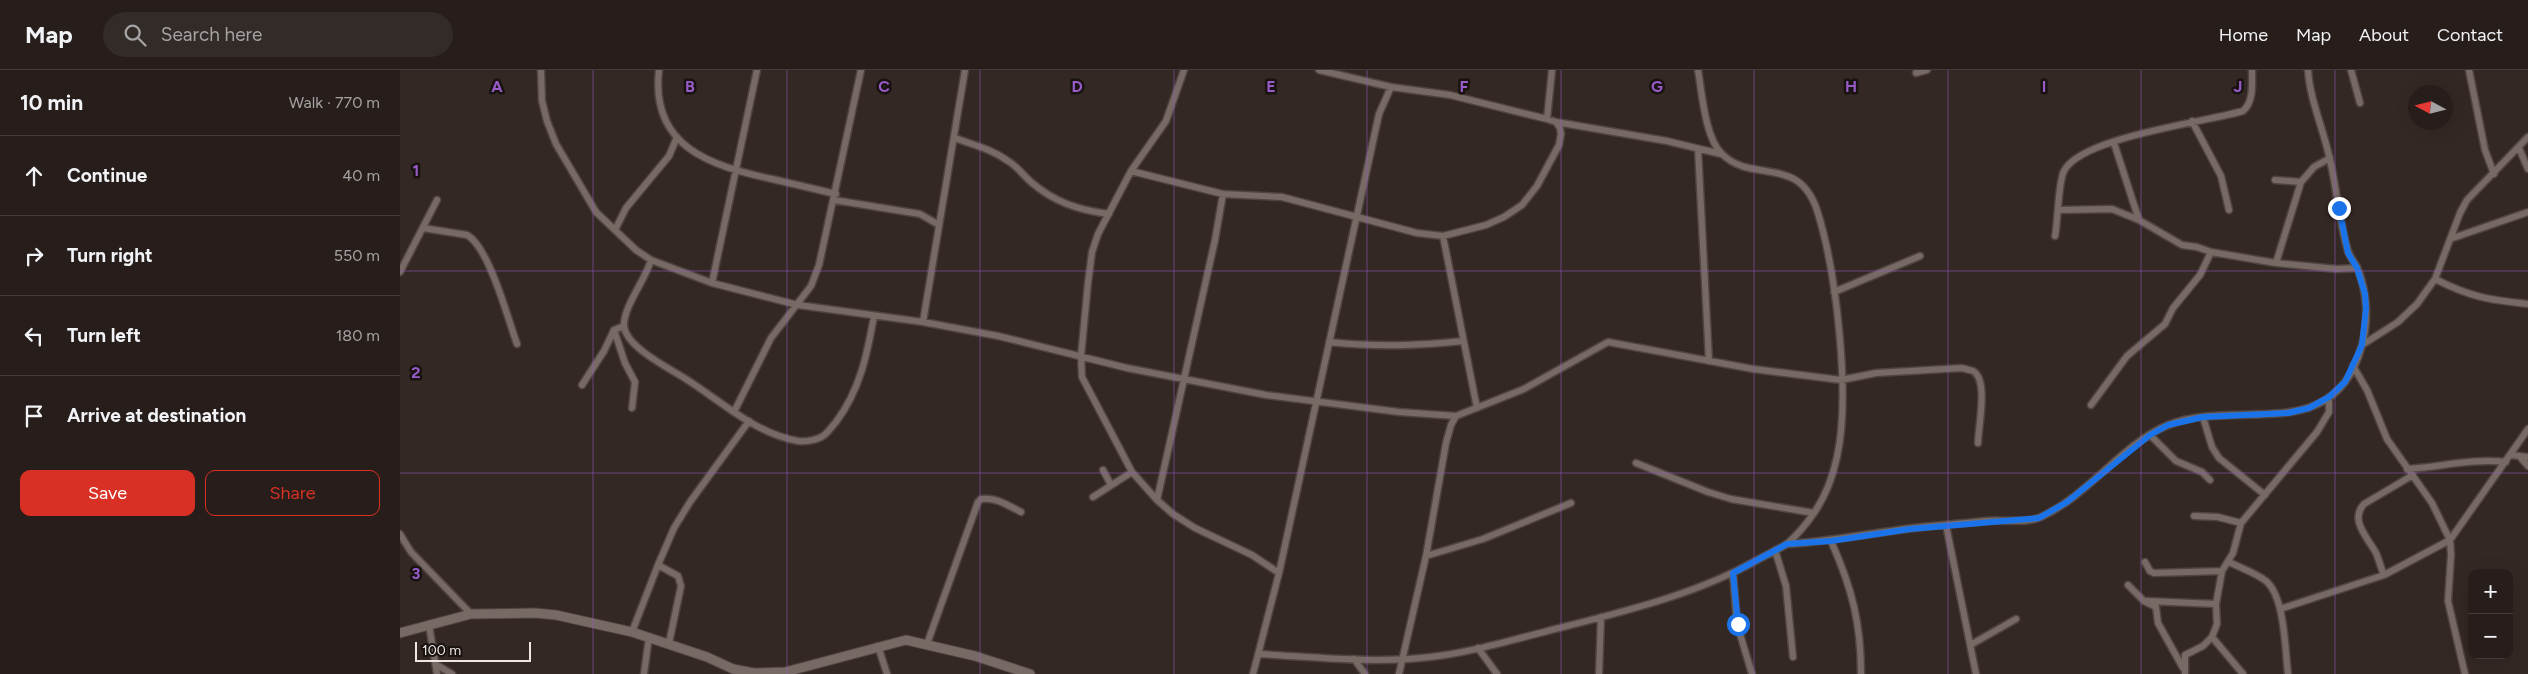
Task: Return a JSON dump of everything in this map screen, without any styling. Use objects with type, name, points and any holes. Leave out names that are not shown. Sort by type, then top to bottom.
[{"type":"street","points":[[540,70],[542,101],[546,121],[556,144],[603,222],[651,260],[712,283],[798,305],[922,322],[998,336],[1081,356],[1266,395],[1456,416],[1554,374],[1608,342],[1752,370],[1841,380],[1876,372],[1962,368],[1974,372],[1980,379],[1982,399],[1978,443]]},
{"type":"street","points":[[659,70],[659,104],[677,137],[695,154],[736,171],[835,197],[920,214],[939,225]]},
{"type":"street","points":[[712,283],[757,70]]},
{"type":"street","points":[[734,412],[771,338],[811,286],[819,266],[861,70]]},
{"type":"street","points":[[922,322],[955,138],[965,70]]},
{"type":"street","points":[[1184,70],[1166,121],[1130,171],[1092,252],[1081,356],[1082,377],[1085,386],[1132,472],[1157,500],[1173,514],[1195,528],[1252,555],[1279,573]]},
{"type":"street","points":[[1258,654],[1403,660],[1431,657],[1478,648],[1628,610],[1733,573],[1787,544],[1814,513],[1829,484],[1837,456],[1842,417],[1834,292],[1816,210],[1808,190],[1798,180],[1783,174],[1734,163],[1721,154],[1698,148],[1556,122],[1450,95],[1391,87],[1319,70]]},
{"type":"street","points":[[1548,119],[1552,70]]},
{"type":"street","points":[[1698,70],[1711,138],[1721,154]]},
{"type":"street","points":[[1916,74],[1926,70]]},
{"type":"street","points":[[2055,236],[2060,210],[2063,173],[2070,163],[2081,155],[2153,130],[2246,109],[2251,94],[2252,70]]},
{"type":"street","points":[[1787,544],[1831,541],[1946,525],[2039,518],[2067,502],[2150,435],[2168,425],[2203,417],[2288,413],[2309,408],[2329,397],[2345,382],[2362,345],[2366,308],[2365,294],[2357,268],[2348,253],[2330,158],[2312,96],[2308,70]]},
{"type":"street","points":[[2351,70],[2360,103]]},
{"type":"street","points":[[2469,70],[2483,143],[2494,174]]},
{"type":"street","points":[[1253,674],[1279,573],[1379,114],[1391,87]]},
{"type":"street","points":[[2192,121],[2222,179],[2229,210]]},
{"type":"street","points":[[1130,171],[1223,194],[1282,197],[1357,215],[1417,233],[1443,236],[1486,225],[1504,217],[1522,205],[1537,186],[1559,145],[1562,134],[1556,122]]},
{"type":"street","points":[[615,230],[626,208],[669,156],[677,137]]},
{"type":"street","points":[[2362,345],[2398,322],[2416,304],[2435,279],[2450,239],[2468,200],[2528,137]]},
{"type":"street","points":[[955,138],[997,154],[1010,162],[1040,189],[1061,203],[1075,209],[1109,214]]},
{"type":"street","points":[[2114,143],[2139,220]]},
{"type":"street","points":[[1698,148],[1709,361]]},
{"type":"street","points":[[2519,148],[2528,169]]},
{"type":"street","points":[[2276,263],[2301,182],[2314,167],[2330,158]]},
{"type":"street","points":[[2275,180],[2301,182]]},
{"type":"street","points":[[1157,500],[1215,240],[1223,194]]},
{"type":"street","points":[[400,272],[437,200]]},
{"type":"street","points":[[2060,210],[2112,209],[2139,220],[2182,245],[2197,247],[2211,252],[2276,263],[2337,269],[2357,268]]},
{"type":"street","points":[[2450,239],[2528,212]]},
{"type":"street","points":[[423,228],[468,235],[474,239],[488,265],[517,344]]},
{"type":"street","points":[[1443,236],[1477,408]]},
{"type":"street","points":[[2091,405],[2127,356],[2165,324],[2173,308],[2200,275],[2211,252]]},
{"type":"street","points":[[1834,292],[1920,256]]},
{"type":"street","points":[[651,260],[647,274],[628,310],[624,326],[627,335],[638,347],[734,412],[749,421],[798,441],[808,441],[824,436],[841,414],[858,385],[874,316]]},
{"type":"street","points":[[2435,279],[2466,294],[2480,298],[2528,304]]},
{"type":"street","points":[[582,386],[604,351],[614,330],[624,326]]},
{"type":"street","points":[[614,330],[625,363],[635,382],[632,408]]},
{"type":"street","points":[[1329,342],[1374,346],[1409,346],[1463,341]]},
{"type":"street","points":[[2353,366],[2367,390],[2388,439],[2432,503],[2450,540],[2448,601],[2465,674]]},
{"type":"street","points":[[2186,673],[2185,655],[2203,646],[2212,637],[2217,624],[2216,604],[2222,571],[2229,562],[2237,543],[2241,523],[2304,450],[2327,417],[2330,407],[2329,397]]},
{"type":"street","points":[[1399,674],[1426,556],[1446,443],[1451,425],[1456,416]]},
{"type":"street","points":[[2203,417],[2212,447],[2219,458],[2265,495]]},
{"type":"street","points":[[632,632],[674,528],[690,502],[749,421]]},
{"type":"street","points":[[2280,609],[2384,575],[2450,540],[2528,429]]},
{"type":"street","points":[[2150,435],[2176,461],[2202,472],[2210,480]]},
{"type":"street","points":[[2511,455],[2528,457]]},
{"type":"street","points":[[2520,457],[2528,466]]},
{"type":"street","points":[[2407,469],[2439,467],[2473,461],[2506,462]]},
{"type":"street","points":[[1636,463],[1708,492],[1814,513]]},
{"type":"street","points":[[1103,470],[1111,485]]},
{"type":"street","points":[[1093,497],[1132,472]]},
{"type":"street","points":[[2384,575],[2375,552],[2362,532],[2359,518],[2360,509],[2364,504],[2412,475]]},
{"type":"street","points":[[927,644],[978,502],[981,498],[1001,501],[1021,512]]},
{"type":"street","points":[[1426,556],[1482,539],[1571,503]]},
{"type":"street","points":[[2194,516],[2218,517],[2241,523]]},
{"type":"street","points":[[1946,525],[1972,644],[1976,674]]},
{"type":"street","points":[[400,534],[411,552],[471,614]]},
{"type":"street","points":[[1831,541],[1842,565],[1857,613],[1861,645],[1861,674]]},
{"type":"street","points":[[1775,550],[1786,586],[1793,657]]},
{"type":"street","points":[[2145,562],[2150,572],[2154,573],[2222,571]]},
{"type":"street","points":[[2229,562],[2267,582],[2275,592],[2280,609],[2288,674]]},
{"type":"street","points":[[658,565],[678,576],[681,586],[669,643]]},
{"type":"street","points":[[1733,573],[1738,624],[1752,674]]},
{"type":"street","points":[[2128,585],[2144,601],[2156,607],[2158,623],[2186,673]]},
{"type":"street","points":[[2144,601],[2216,604]]},
{"type":"street","points":[[400,633],[471,614],[556,615],[649,637],[708,657],[733,669],[754,674],[785,672],[906,640],[975,656],[1030,674]]},
{"type":"street","points":[[1600,674],[1601,617]]},
{"type":"street","points":[[1972,644],[2016,620]]},
{"type":"street","points":[[429,626],[437,674]]},
{"type":"street","points":[[644,674],[649,637]]},
{"type":"street","points":[[2212,637],[2243,674]]},
{"type":"street","points":[[878,646],[887,674]]},
{"type":"street","points":[[1478,648],[1498,674]]},
{"type":"street","points":[[1354,659],[1365,674]]},
{"type":"street","points":[[437,665],[452,674]]},
{"type":"route","points":[[1738,624],[1734,607],[1733,573],[1787,544],[1831,541],[1910,529],[1994,520],[2039,518],[2067,502],[2121,457],[2150,435],[2168,425],[2203,417],[2288,413],[2309,408],[2329,397],[2345,382],[2362,345],[2366,308],[2365,294],[2357,268],[2348,253],[2339,208]]}]
